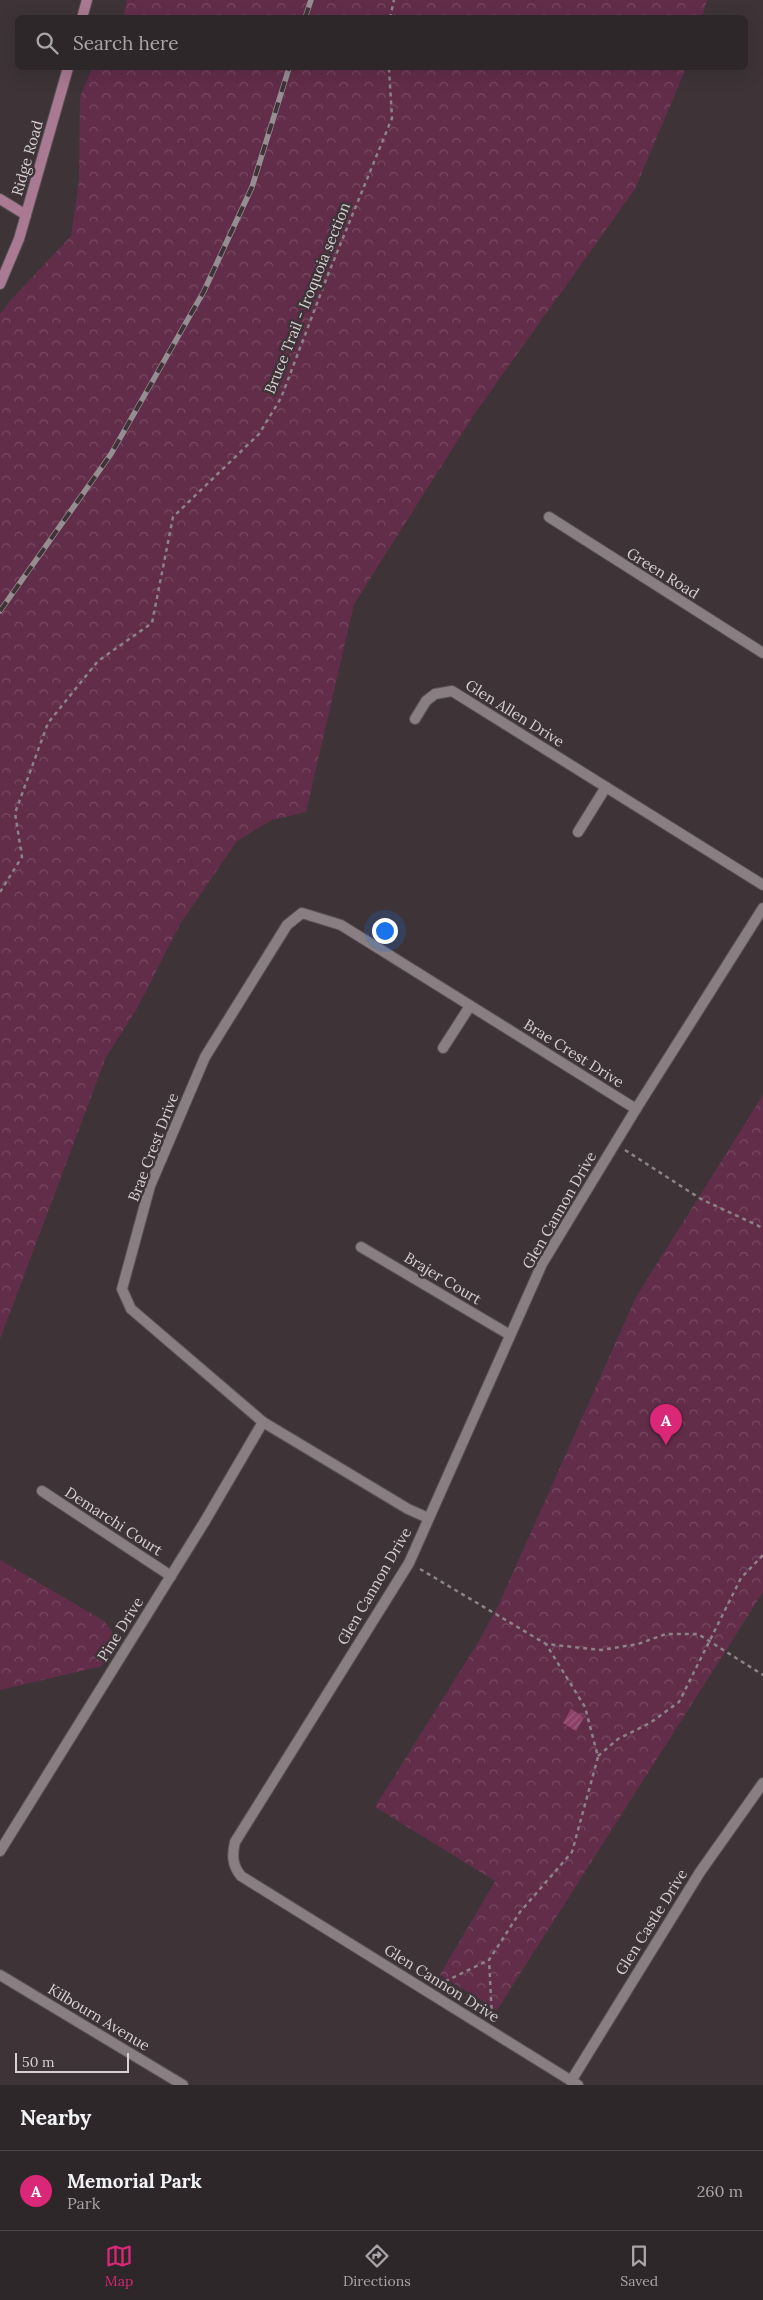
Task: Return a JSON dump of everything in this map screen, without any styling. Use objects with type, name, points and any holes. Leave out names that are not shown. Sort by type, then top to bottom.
[{"type":"main road","points":[[83,15],[87,0]]},
{"type":"main road","name":"Ridge Road","points":[[0,284],[19,239],[40,173],[67,70]]},
{"type":"main road","points":[[0,199],[26,214]]},
{"type":"street","name":"Green Road","points":[[549,517],[763,653]]},
{"type":"street","name":"Glen Allen Drive","points":[[415,719],[426,701],[435,694],[452,691],[763,885]]},
{"type":"street","points":[[578,832],[606,787]]},
{"type":"street","name":"Glen Cannon Drive","points":[[574,2083],[241,1876],[236,1870],[232,1855],[236,1842],[409,1563],[424,1533],[428,1518],[542,1264],[636,1109],[763,908]]},
{"type":"street","name":"Brae Crest Drive","points":[[428,1518],[408,1509],[263,1422],[131,1310],[122,1289],[150,1186],[205,1057],[287,925],[302,913],[341,925],[636,1109]]},
{"type":"street","points":[[443,1048],[470,1006]]},
{"type":"street","name":"Brajer Court","points":[[361,1247],[510,1335]]},
{"type":"street","name":"Pine Drive","points":[[0,1851],[263,1422]]},
{"type":"street","name":"Demarchi Court","points":[[42,1491],[170,1576]]},
{"type":"street","name":"Glen Castle Drive","points":[[574,2083],[700,1872],[763,1783]]},
{"type":"street","name":"Kilbourn Avenue","points":[[0,1975],[183,2085]]},
{"type":"path","points":[[391,15],[394,0]]},
{"type":"path","name":"Bruce Trail - Iroquoia section","points":[[0,892],[22,857],[15,813],[48,723],[98,662],[152,623],[173,517],[260,434],[281,398],[327,277],[392,118],[389,70]]},
{"type":"path","points":[[615,1143],[701,1199],[763,1228]]},
{"type":"path","points":[[598,1757],[618,1739],[650,1723],[679,1702],[741,1578],[763,1555]]},
{"type":"path","points":[[409,1563],[546,1644],[601,1650],[638,1644],[666,1634],[698,1634],[763,1675]]},
{"type":"path","points":[[427,1991],[489,1960],[520,1912],[572,1852],[598,1757],[585,1707],[546,1644]]},
{"type":"path","points":[[489,1960],[493,2032]]},
{"type":"green space","points":[[127,0],[707,0],[703,15],[123,15]]},
{"type":"green space","points":[[91,70],[685,70],[635,189],[475,413],[354,604],[306,812],[272,820],[237,841],[180,924],[138,1007],[106,1057],[0,1339],[0,314],[71,236],[79,181],[80,97]]},
{"type":"green space","points":[[763,1095],[763,1592],[497,2010],[440,1975],[495,1881],[375,1807],[479,1641],[499,1604],[636,1297]]},
{"type":"green space","points":[[0,1560],[104,1621],[119,1642],[102,1666],[0,1690]]},
{"type":"building","points":[[571,1709],[584,1717],[576,1731],[563,1723]]},
{"type":"railway","points":[[306,15],[311,0]]},
{"type":"railway","points":[[0,611],[111,454],[204,291],[252,187],[288,70]]},
{"type":"place","name":"Memorial Park","points":[[666,1445]]}]
